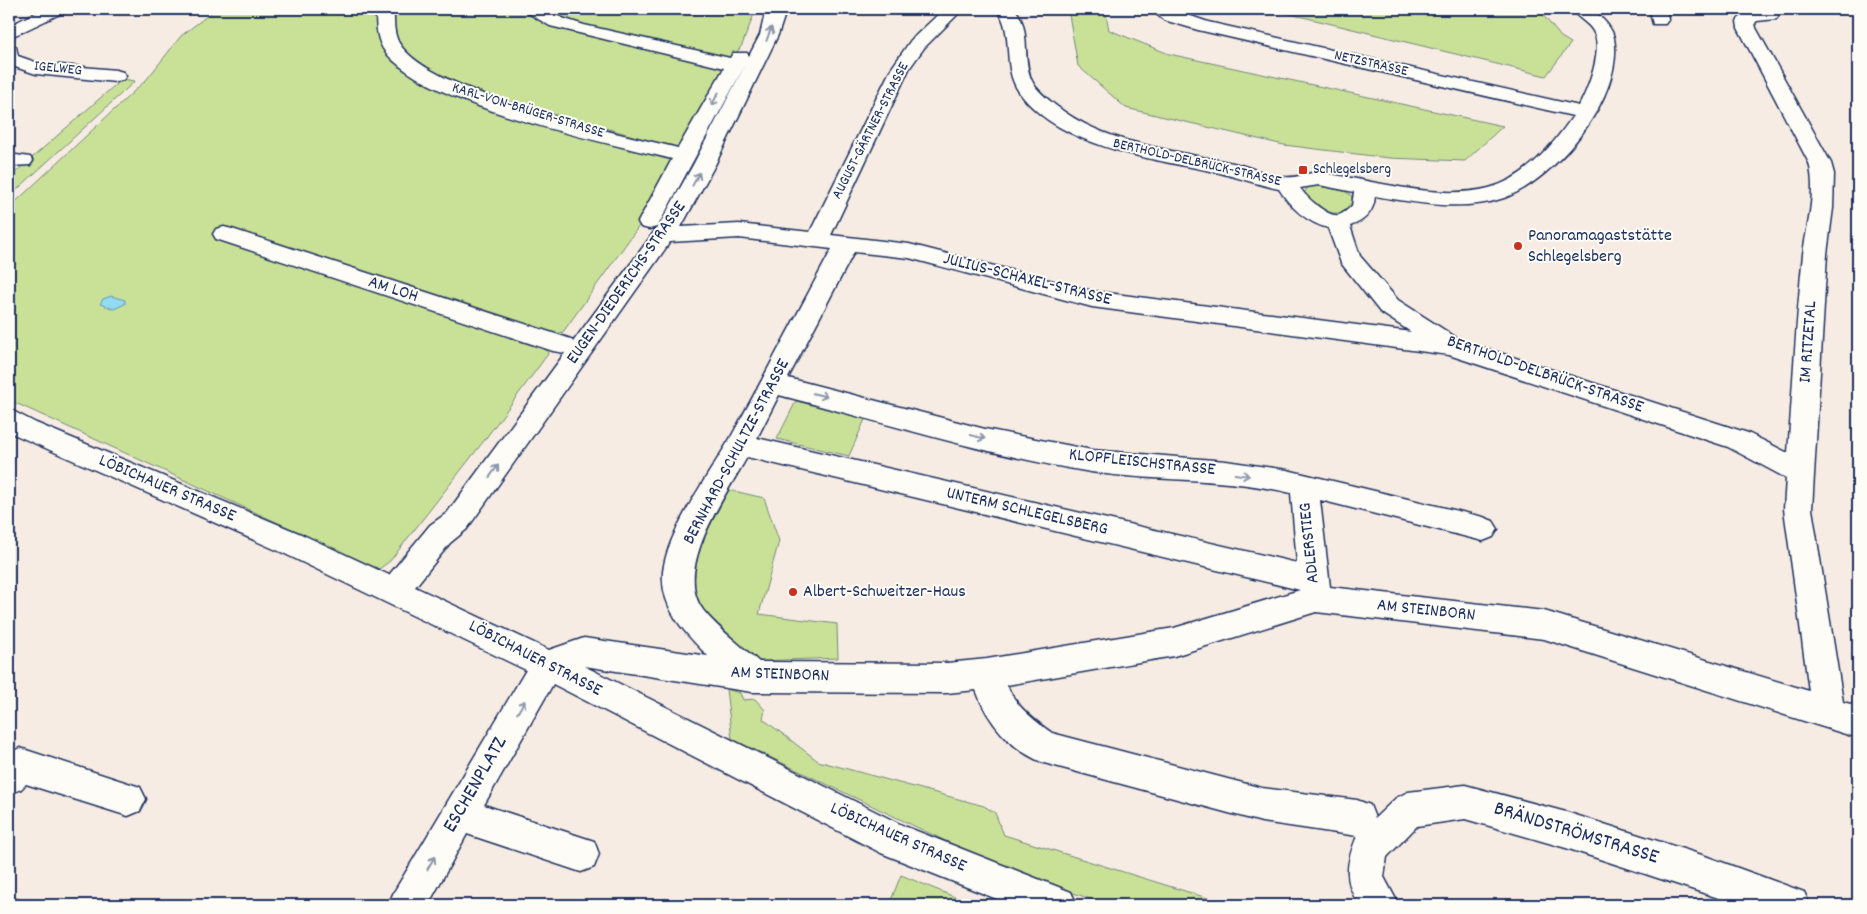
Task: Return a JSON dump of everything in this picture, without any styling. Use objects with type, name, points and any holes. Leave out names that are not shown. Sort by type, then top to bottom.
[{"type":"street","points":[[9,33],[56,9]]},
{"type":"street","name":"KARL-VON-BRÜGER-STRASSE","points":[[385,9],[385,33],[394,50],[417,71],[442,84],[528,114],[684,156]]},
{"type":"street","points":[[534,9],[556,22],[580,29],[735,65]]},
{"type":"street","name":"EUGEN-DIEDERICHS-STRASSE","points":[[440,534],[444,517],[654,215],[677,174],[684,156],[749,42],[761,9]]},
{"type":"street","name":"EUGEN-DIEDERICHS-STRASSE","points":[[394,591],[440,534],[457,521],[663,235],[694,184],[765,42],[775,17],[775,9]]},
{"type":"street","name":"AUGUST-GÄRTNER-STRASSE","points":[[818,239],[900,68],[917,44],[954,9]]},
{"type":"street","name":"BERTHOLD-DELBRÜCK-STRASSE","points":[[1006,9],[1012,15],[1018,38],[1018,70],[1027,89],[1044,105],[1074,126],[1115,144],[1163,157],[1234,170],[1288,184],[1307,178],[1446,197],[1494,195],[1511,189],[1533,175],[1563,143],[1585,113],[1600,87],[1605,59],[1605,37],[1595,22],[1580,9]]},
{"type":"street","name":"NETZSTRASSE","points":[[1159,9],[1170,16],[1204,26],[1585,113]]},
{"type":"street","name":"IM RITZETAL","points":[[1768,9],[1770,15],[1753,16],[1746,21],[1747,28],[1787,99],[1820,163],[1823,174],[1822,208],[1815,254],[1798,509],[1828,712]]},
{"type":"street","name":"IGELWEG","points":[[9,51],[9,59],[33,68],[116,76]]},
{"type":"street","name":"BERTHOLD-DELBRÜCK-STRASSE","points":[[1288,184],[1290,192],[1305,206],[1320,217],[1337,222],[1349,258],[1389,306],[1451,346],[1738,440],[1799,472]]},
{"type":"street","points":[[1337,222],[1352,217],[1363,208],[1365,186]]},
{"type":"street","name":"JULIUS-SCHAXEL-STRASSE","points":[[663,235],[739,231],[909,251],[996,273],[1045,288],[1092,298],[1451,346]]},
{"type":"street","name":"AM LOH","points":[[224,234],[562,345]]},
{"type":"street","name":"BERNHARD-SCHULTZE-STRASSE","points":[[752,677],[692,620],[680,599],[678,572],[688,537],[773,384],[847,243]]},
{"type":"street","name":"KLOPFLEISCHSTRASSE","points":[[773,384],[985,439],[1092,461],[1226,472],[1287,481],[1304,487],[1483,529]]},
{"type":"street","name":"LÖBICHAUER STRASSE","points":[[9,419],[26,430],[291,543],[394,591],[546,664],[894,840],[1058,905]]},
{"type":"street","name":"UNTERM SCHLEGELSBERG","points":[[740,445],[1315,590]]},
{"type":"street","name":"ADLERSTIEG","points":[[1304,487],[1315,590]]},
{"type":"street","name":"AM STEINBORN","points":[[546,664],[584,652],[752,677],[946,678],[987,674],[1174,642],[1315,590],[1544,625],[1858,722]]},
{"type":"street","name":"ESCHENPLATZ","points":[[407,905],[546,664]]},
{"type":"street","points":[[987,674],[998,704],[1018,728],[1044,747],[1114,764],[1262,805],[1360,826],[1365,881],[1380,905]]},
{"type":"street","points":[[9,777],[20,765],[128,799]]},
{"type":"street","name":"BRÄNDSTRÖMSTRASSE","points":[[1360,826],[1408,810],[1465,802],[1566,830],[1705,874],[1791,905]]},
{"type":"street","points":[[459,814],[581,854]]},
{"type":"green space","points":[[216,9],[381,9],[379,18],[381,37],[438,86],[670,155],[675,162],[644,219],[563,332],[551,336],[545,345],[548,354],[483,442],[390,561],[379,569],[9,400],[9,208],[147,79],[181,36]]},
{"type":"green space","points":[[392,9],[527,9],[538,18],[720,66],[725,72],[684,144],[674,147],[486,95],[456,83],[428,69],[406,52],[393,32]]},
{"type":"green space","points":[[541,9],[756,9],[742,45],[733,58],[725,60],[577,25],[554,17]]},
{"type":"green space","points":[[1068,9],[1105,9],[1109,30],[1169,54],[1503,126],[1465,161],[1389,158],[1284,145],[1126,108],[1078,66]]},
{"type":"green space","points":[[1270,9],[1538,9],[1561,37],[1571,43],[1546,76]]},
{"type":"green space","points":[[122,79],[135,81],[9,197],[9,178]]},
{"type":"green space","points":[[1314,185],[1344,191],[1351,195],[1353,202],[1347,207],[1348,210],[1340,213],[1323,213],[1304,193],[1308,187]]},
{"type":"green space","points":[[796,401],[866,417],[849,456],[777,439]]},
{"type":"green space","points":[[725,489],[764,498],[779,541],[759,614],[837,624],[838,658],[759,661],[695,608],[689,569]]},
{"type":"green space","points":[[726,689],[740,693],[743,700],[755,699],[765,710],[763,719],[818,761],[984,806],[995,813],[1004,835],[1230,905],[1107,905],[998,866],[732,739]]},
{"type":"green space","points":[[901,875],[974,905],[889,905]]},
{"type":"water","points":[[111,296],[125,300],[125,304],[114,309],[100,304],[103,299]]},
{"type":"tram line","points":[[9,896],[40,905]]},
{"type":"place","name":"Schlegelsberg","points":[[1303,170]]},
{"type":"place","name":"Panoramagaststätte Schlegelsberg","points":[[1518,246]]},
{"type":"place","name":"Albert-Schweitzer-Haus","points":[[793,592]]}]
